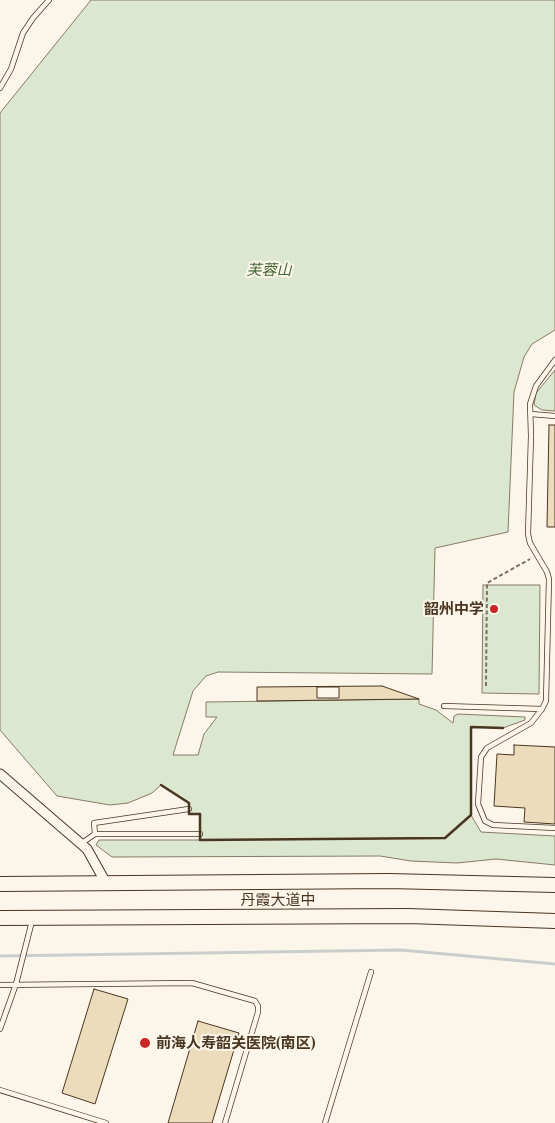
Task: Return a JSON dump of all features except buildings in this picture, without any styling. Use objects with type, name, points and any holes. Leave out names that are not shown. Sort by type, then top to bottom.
[{"type":"main road","name":"丹霞大道中","points":[[0,884],[389,881],[555,885]]},
{"type":"main road","name":"丹霞大道中","points":[[0,918],[408,916],[555,922]]},
{"type":"street","points":[[0,774],[82,843],[91,854],[106,883]]},
{"type":"lane","points":[[0,88],[11,69],[23,33],[32,18],[49,0]]},
{"type":"lane","points":[[555,360],[532,395],[528,534],[549,579],[547,690],[542,709],[531,723],[487,748],[481,757],[478,804],[485,821],[493,825],[555,828]]},
{"type":"lane","points":[[531,414],[555,416]]},
{"type":"lane","points":[[444,706],[542,709]]},
{"type":"lane","points":[[95,834],[94,823],[189,809]]},
{"type":"lane","points":[[82,843],[95,834],[200,834]]},
{"type":"lane","points":[[0,1029],[16,984],[33,917]]},
{"type":"lane","points":[[325,1123],[371,972]]},
{"type":"lane","points":[[0,984],[192,983],[255,1001],[258,1006],[258,1012],[226,1123]]},
{"type":"lane","points":[[0,1090],[106,1123]]},
{"type":"path","points":[[486,686],[487,583],[537,555]]},
{"type":"green space","name":"芙蓉山","points":[[91,0],[555,0],[555,330],[532,344],[524,357],[514,392],[508,532],[435,548],[432,674],[218,672],[206,676],[193,691],[173,755],[198,755],[204,734],[217,717],[206,717],[206,702],[419,699],[419,704],[436,710],[453,723],[454,716],[458,714],[525,717],[525,720],[503,728],[471,727],[471,815],[481,832],[555,836],[555,865],[496,859],[457,863],[411,861],[380,856],[112,857],[96,845],[99,840],[200,840],[200,814],[189,814],[189,803],[161,785],[152,793],[128,803],[110,805],[57,796],[0,730],[0,113]]},
{"type":"green space","points":[[555,370],[555,411],[542,410],[534,405],[536,393]]},
{"type":"green space","points":[[483,585],[540,585],[539,694],[482,693]]},
{"type":"waterway","points":[[0,956],[401,950],[555,964]]},
{"type":"wall","points":[[161,785],[189,803],[189,814],[200,814],[200,840],[445,838],[471,815],[471,727],[503,728]]},
{"type":"place","name":"韶州中学","points":[[494,609]]},
{"type":"place","name":"前海人寿韶关医院(南区)","points":[[145,1043]]}]
